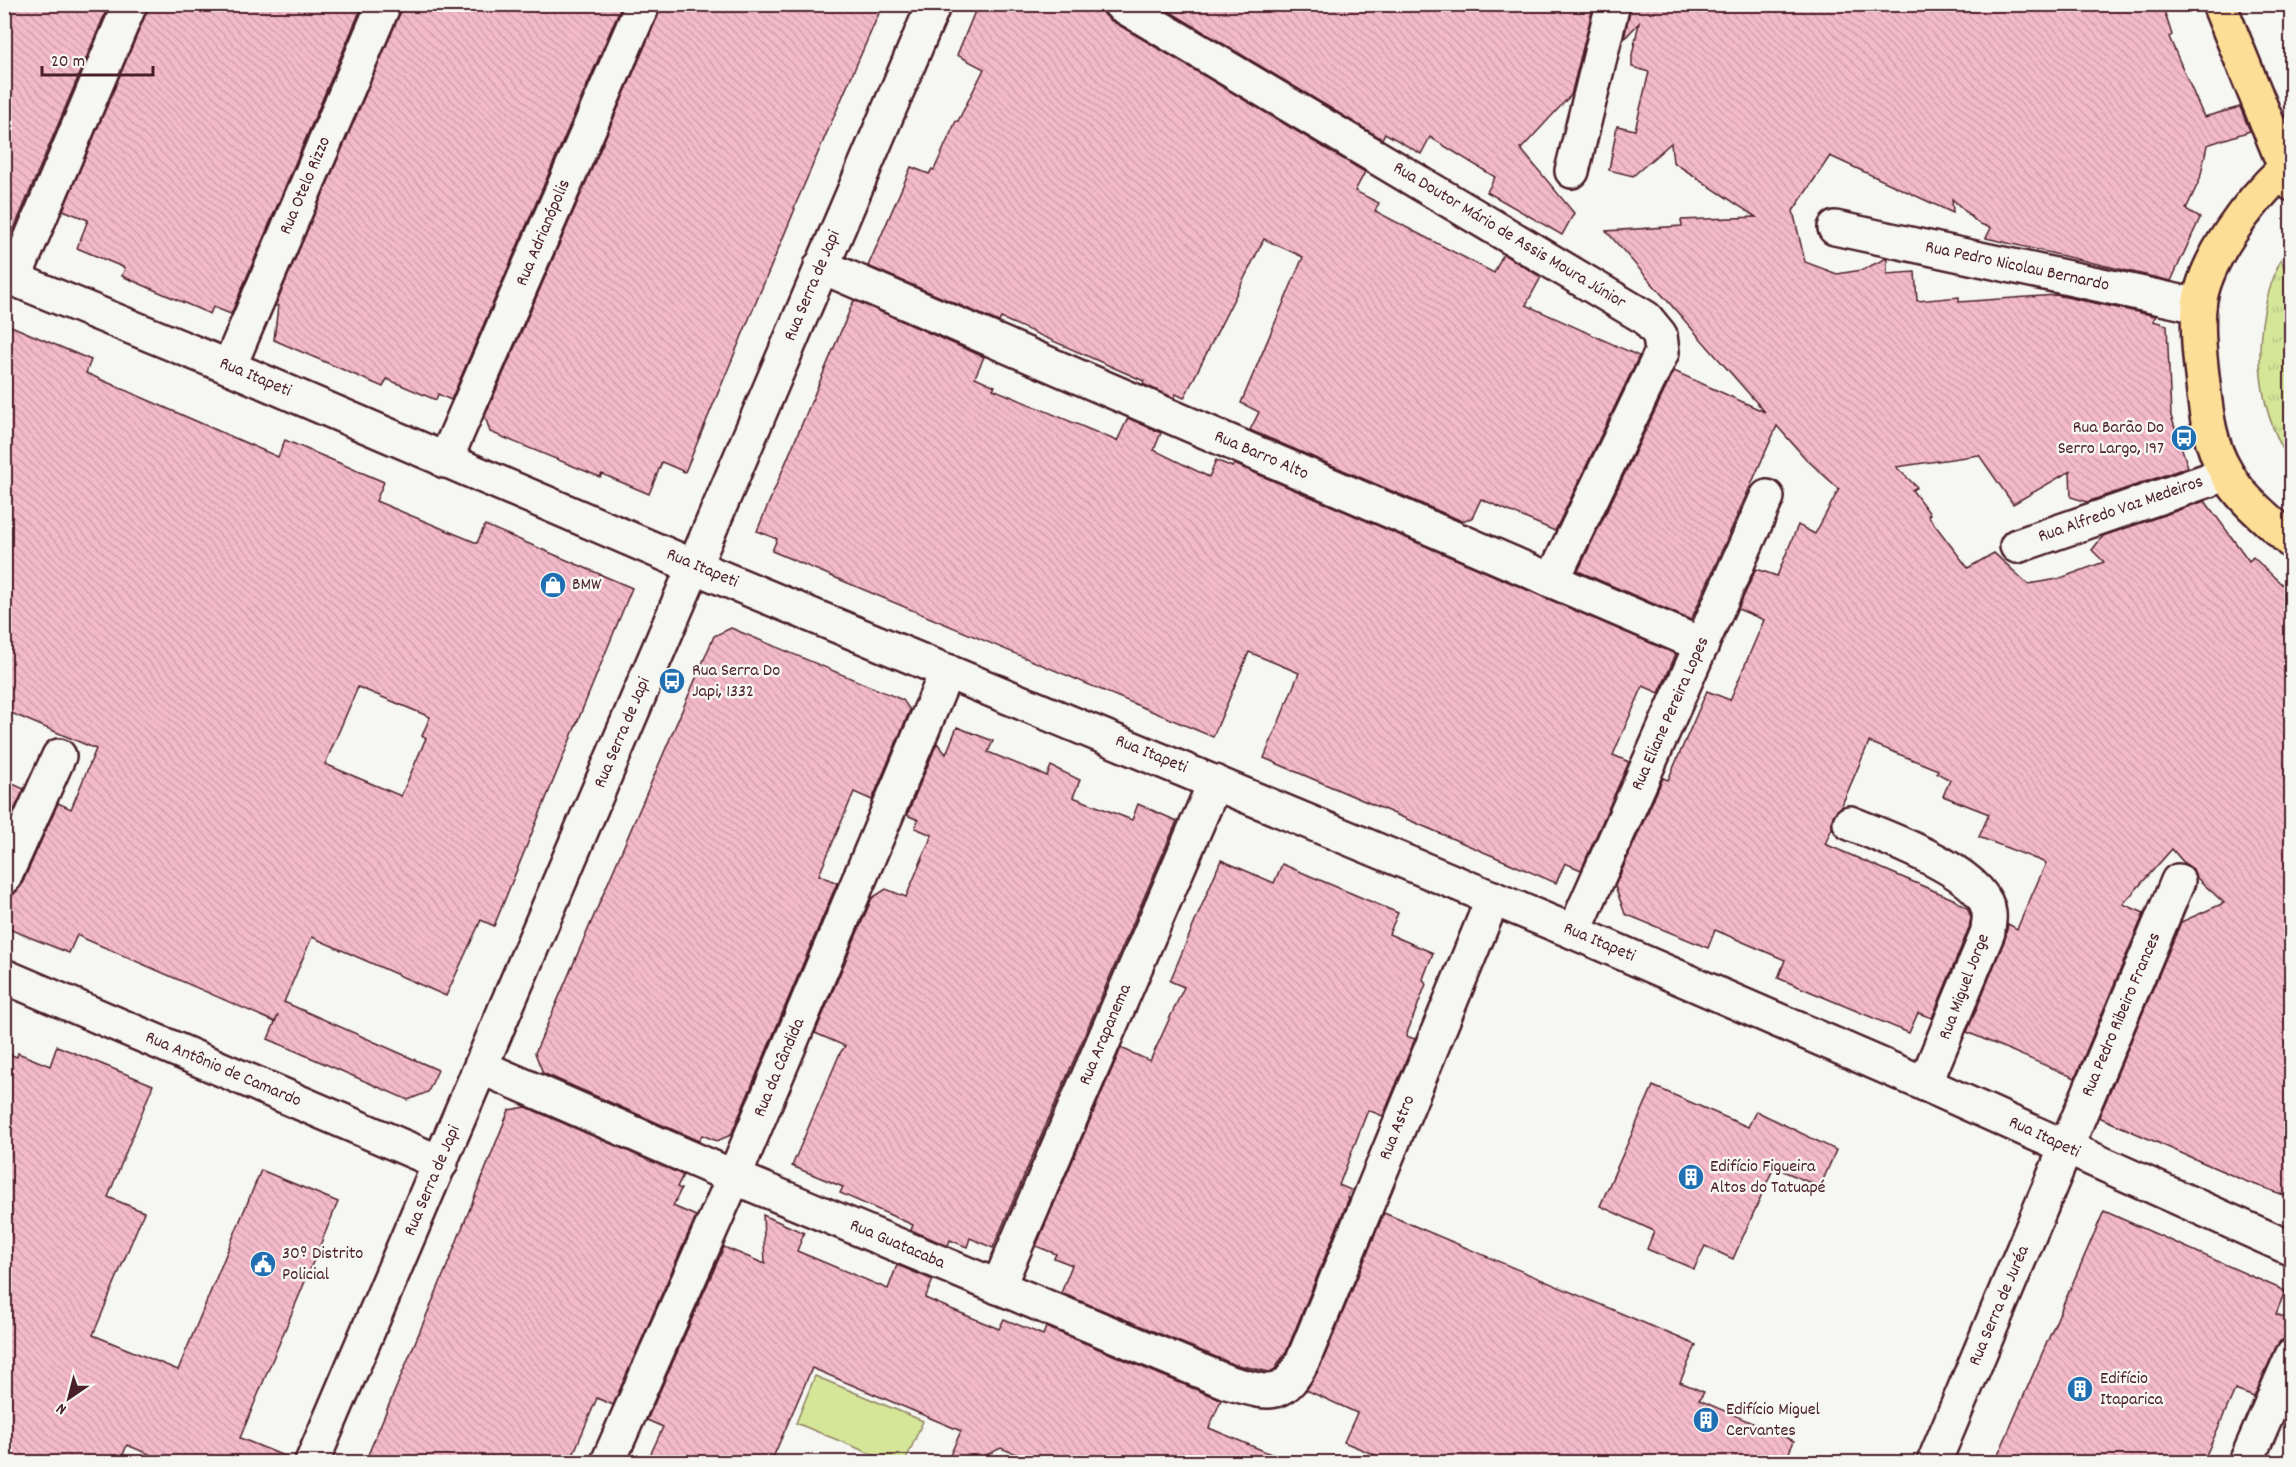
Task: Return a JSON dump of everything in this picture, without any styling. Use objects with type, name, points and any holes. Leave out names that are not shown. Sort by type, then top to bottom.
[{"type":"main road","points":[[2219,4],[2289,173],[2262,190],[2220,249],[2203,288],[2199,306],[2199,353],[2205,406],[2214,449],[2226,474],[2241,494],[2292,542]]},
{"type":"street","points":[[9,277],[130,4]]},
{"type":"street","name":"Rua Otelo Rizzo","points":[[229,367],[384,4]]},
{"type":"street","name":"Rua Adrianópolis","points":[[445,461],[643,4]]},
{"type":"street","name":"Rua Serra de Japi","points":[[312,1462],[934,4]]},
{"type":"street","name":"Rua Doutor Mário de Assis Moura Júnior","points":[[1120,4],[1646,318],[1660,335],[1662,352],[1552,581]]},
{"type":"street","points":[[1572,171],[1613,4]]},
{"type":"street","name":"Rua Pedro Nicolau Bernardo","points":[[1835,228],[2199,306]]},
{"type":"street","name":"Rua Barro Alto","points":[[821,266],[1702,645]]},
{"type":"street","name":"Rua Itapeti","points":[[9,277],[229,367],[693,566],[1574,932],[1925,1084],[2292,1249]]},
{"type":"street","name":"Rua Alfredo Vaz Medeiros","points":[[2016,546],[2226,474]]},
{"type":"street","name":"Rua Eliane Pereira Lopes","points":[[1574,932],[1767,497]]},
{"type":"street","name":"Rua da Cândida","points":[[608,1462],[734,1177],[947,671]]},
{"type":"street","points":[[4,878],[59,756]]},
{"type":"street","name":"Rua Arapanema","points":[[998,1287],[1215,782]]},
{"type":"street","name":"Rua Miguel Jorge","points":[[1850,823],[1918,851],[1949,867],[1966,880],[1982,897],[1989,912],[1988,932],[1925,1084]]},
{"type":"street","name":"Rua Pedro Ribeiro Frances","points":[[2066,1149],[2178,882]]},
{"type":"street","name":"Rua Astro","points":[[1304,1358],[1493,898]]},
{"type":"street","name":"Rua Antônio de Camardo","points":[[4,976],[441,1163]]},
{"type":"street","name":"Rua Guatacaba","points":[[481,1067],[734,1177],[1227,1382],[1260,1391],[1278,1391],[1296,1375],[1304,1358]]},
{"type":"street","name":"Rua Serra de Juréa","points":[[1934,1462],[2066,1149]]},
{"type":"street","points":[[2247,1462],[2292,1356]]},
{"type":"green space","points":[[2281,259],[2291,285],[2291,463],[2278,439],[2269,415],[2260,363],[2264,310]]},
{"type":"green space","points":[[815,1376],[923,1421],[905,1462],[891,1462],[796,1423]]},
{"type":"building","points":[[4,4],[109,4],[5,250],[4,250]]},
{"type":"building","points":[[148,4],[363,4],[231,314],[213,307],[210,314],[122,276],[125,268],[77,248],[88,220],[63,210]]},
{"type":"building","points":[[402,4],[622,4],[451,400],[438,394],[436,400],[387,379],[383,387],[274,340],[278,306],[275,306]]},
{"type":"building","points":[[661,4],[883,4],[794,208],[685,472],[662,462],[649,494],[602,474],[600,477],[490,432],[485,416],[660,11]]},
{"type":"building","points":[[978,4],[1101,4],[1104,14],[1110,20],[1365,172],[1355,191],[1379,203],[1375,211],[1494,273],[1503,254],[1541,277],[1526,305],[1639,356],[1555,531],[1481,499],[1472,518],[1462,521],[1250,430],[1259,412],[1241,403],[1303,257],[1264,239],[1184,398],[1176,394],[1174,398],[1143,384],[1144,381],[1001,318],[999,322],[868,266],[911,167],[929,174],[932,169],[934,170],[956,121],[984,69],[957,55]]},
{"type":"building","points":[[1157,4],[1594,4],[1571,95],[1520,148],[1574,213],[1562,235],[1487,192],[1495,177],[1430,137],[1421,154],[1385,133],[1382,139]]},
{"type":"building","points":[[1631,4],[2162,4],[2172,35],[2169,37],[2204,117],[2240,107],[2250,131],[2207,145],[2200,179],[2186,209],[2200,218],[2171,281],[1986,238],[1991,228],[1978,223],[1952,199],[1953,213],[1830,156],[1793,211],[1805,262],[1837,274],[1862,270],[1887,258],[1887,274],[1915,272],[1917,301],[1959,297],[1959,302],[2056,295],[2156,316],[2153,321],[2167,325],[2171,416],[2188,467],[2087,502],[2071,497],[2070,471],[2013,504],[1979,455],[1896,467],[1917,487],[1912,490],[1930,514],[1928,516],[1968,568],[1994,553],[2028,584],[2058,579],[2104,562],[2092,550],[2103,536],[2205,501],[2249,561],[2253,557],[2292,594],[2292,1198],[2245,1181],[2099,1117],[2181,922],[2224,903],[2196,877],[2193,869],[2184,863],[2172,849],[2123,904],[2144,913],[2075,1078],[1967,1032],[2005,939],[2008,924],[2017,929],[2046,863],[1979,837],[1989,814],[1943,796],[1950,780],[1937,773],[1938,770],[1869,742],[1841,807],[1833,816],[1832,828],[1825,844],[1953,899],[1967,908],[1971,917],[1969,928],[1932,1018],[1918,1013],[1909,1033],[1778,978],[1785,960],[1715,930],[1708,948],[1625,914],[1615,886],[1663,778],[1668,780],[1707,691],[1730,700],[1764,620],[1738,609],[1756,569],[1777,576],[1798,525],[1815,534],[1839,489],[1806,459],[1777,426],[1691,620],[1578,571],[1674,371],[1765,412],[1606,231],[1682,226],[1681,220],[1756,217],[1673,162],[1671,143],[1633,176],[1609,170],[1617,126],[1635,130],[1649,72],[1632,67],[1632,55],[1639,23],[1624,39]]},
{"type":"building","points":[[854,300],[984,357],[975,377],[995,386],[993,389],[1117,441],[1128,418],[1161,433],[1154,450],[1209,477],[1216,460],[1232,467],[1234,464],[1676,654],[1659,693],[1643,686],[1613,755],[1629,762],[1581,870],[1565,863],[1556,883],[1264,758],[1299,673],[1249,652],[1213,737],[772,551],[777,539],[757,531]]},
{"type":"building","points":[[4,323],[91,360],[86,373],[278,457],[285,440],[384,482],[376,501],[477,543],[485,525],[632,588],[494,926],[481,920],[446,996],[312,937],[284,1002],[438,1070],[428,1092],[408,1100],[268,1039],[278,1015],[275,1022],[77,935],[69,953],[4,927],[4,897],[14,894],[21,886],[58,803],[71,809],[96,749],[4,710]],"holes":[[[358,687],[430,717],[422,736],[426,738],[401,796],[325,764]]]},
{"type":"building","points":[[731,628],[903,700],[910,710],[872,800],[854,792],[819,875],[837,883],[731,1135],[717,1141],[702,1135],[699,1141],[543,1073],[535,1053],[714,636]]},
{"type":"building","points":[[957,727],[993,741],[988,752],[1047,776],[1051,766],[1080,780],[1073,797],[1132,820],[1138,804],[1177,821],[993,1248],[970,1238],[967,1247],[950,1240],[948,1246],[911,1230],[913,1225],[840,1193],[843,1187],[792,1166],[845,1046],[815,1033],[872,898],[886,889],[906,897],[932,835],[915,828],[918,820],[907,815],[937,743],[946,754]]},
{"type":"building","points":[[4,780],[24,789],[4,831]]},
{"type":"building","points":[[1221,860],[1274,883],[1282,864],[1398,913],[1389,934],[1433,953],[1423,979],[1426,984],[1406,1036],[1415,1039],[1383,1116],[1368,1110],[1339,1185],[1351,1190],[1347,1197],[1349,1198],[1287,1350],[1275,1369],[1270,1372],[1233,1364],[1061,1293],[1072,1265],[1054,1258],[1056,1254],[1036,1246],[1121,1048],[1150,1061],[1184,987],[1170,981]]},
{"type":"building","points":[[57,1046],[153,1085],[108,1197],[144,1212],[93,1335],[178,1370],[261,1170],[338,1202],[240,1438],[294,1460],[294,1462],[168,1462],[127,1445],[120,1462],[4,1462],[4,1052],[17,1057],[18,1053],[50,1066]]},
{"type":"building","name":"Edifício Figueira Altos do Tatuapé","points":[[1653,1086],[1748,1127],[1756,1111],[1836,1150],[1820,1187],[1774,1167],[1733,1259],[1705,1246],[1694,1269],[1647,1249],[1654,1231],[1600,1206]]},
{"type":"building","points":[[526,1107],[683,1175],[677,1187],[681,1189],[673,1206],[696,1216],[613,1405],[597,1398],[570,1462],[365,1462],[509,1110]]},
{"type":"building","points":[[2104,1211],[2285,1291],[2276,1314],[2292,1320],[2292,1327],[2287,1338],[2280,1341],[2275,1349],[2254,1397],[2235,1390],[2203,1462],[1995,1462]]},
{"type":"building","points":[[1384,1213],[1696,1345],[1680,1382],[1704,1392],[1699,1400],[1794,1441],[1785,1462],[1392,1462],[1344,1442],[1357,1413],[1306,1390],[1321,1365]]},
{"type":"building","points":[[763,1215],[804,1233],[797,1251],[888,1289],[897,1265],[933,1280],[925,1298],[999,1329],[1004,1319],[1043,1335],[1046,1327],[1221,1400],[1209,1428],[1290,1462],[1035,1462],[1001,1448],[980,1458],[978,1462],[947,1462],[961,1431],[812,1368],[771,1462],[647,1462],[663,1427],[647,1420],[724,1247],[765,1264]]},
{"type":"place","name":"Rua Barão Do Serro Largo, 197","points":[[2184,438]]},
{"type":"place","name":"BMW","points":[[553,585]]},
{"type":"place","name":"Rua Serra Do Japi, 1332","points":[[672,681]]},
{"type":"place","name":"Edifício Figueira Altos do Tatuapé","points":[[1691,1177]]},
{"type":"place","name":"30º Distrito Policial","points":[[263,1264]]},
{"type":"place","name":"Edifício Itaparica","points":[[2080,1389]]},
{"type":"place","name":"Edifício Miguel Cervantes","points":[[1706,1420]]}]
